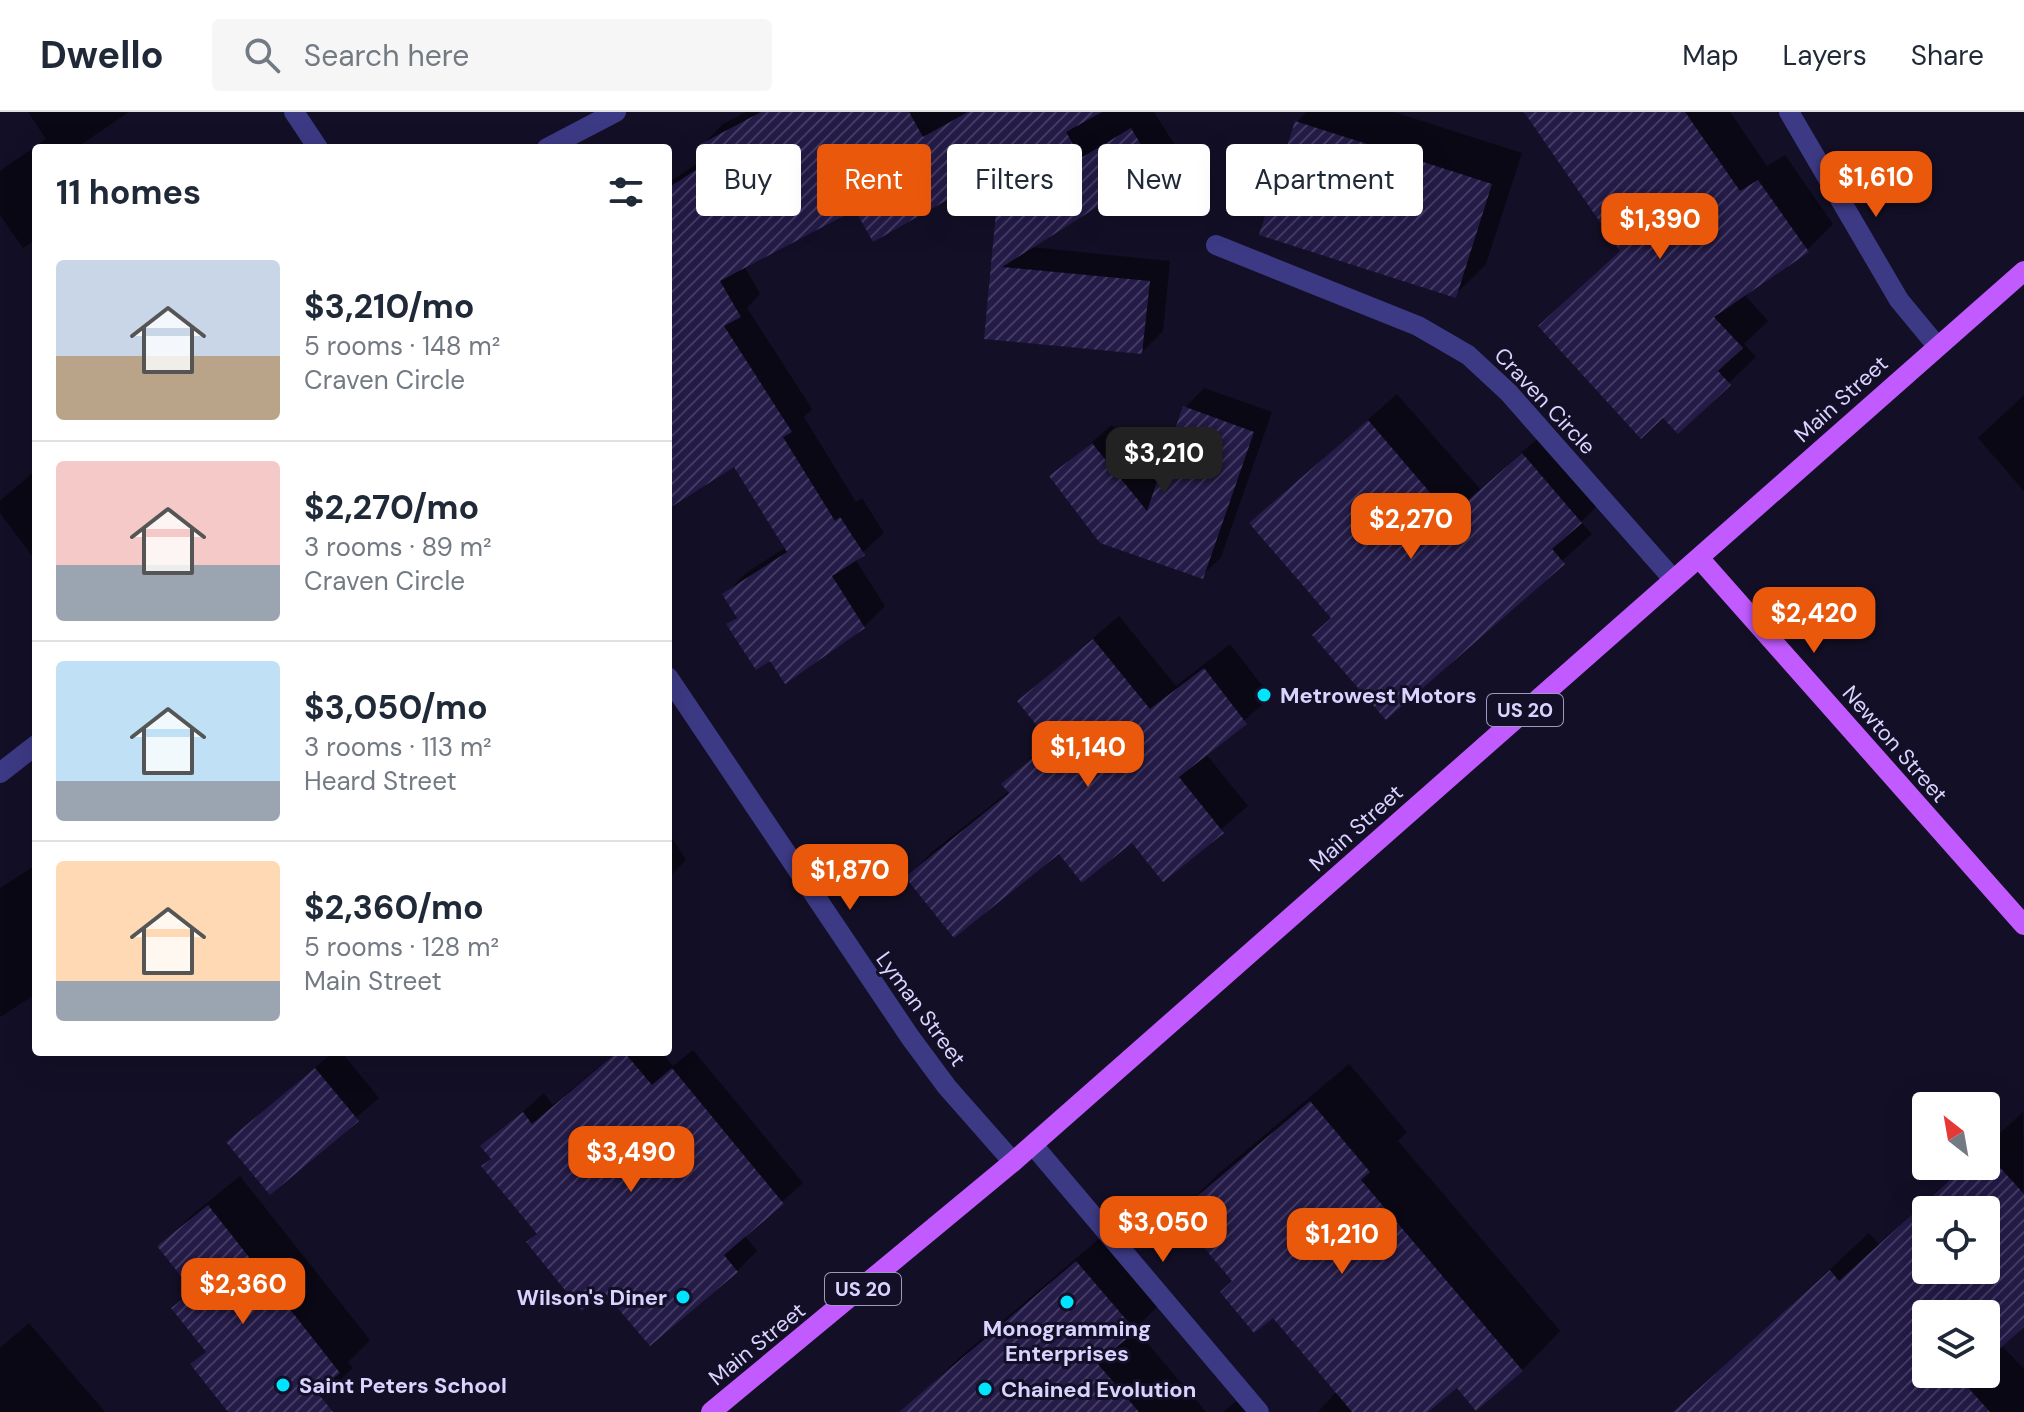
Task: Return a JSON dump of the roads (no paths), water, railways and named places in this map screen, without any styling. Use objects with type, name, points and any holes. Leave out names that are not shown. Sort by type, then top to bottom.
[{"type":"main road","name":"Main Street","points":[[711,1412],[1033,1145],[2024,271]]},
{"type":"main road","name":"Newton Street","points":[[1699,558],[2024,925]]},
{"type":"street","points":[[294,112],[315,144]]},
{"type":"street","points":[[555,144],[616,112]]},
{"type":"street","points":[[1789,112],[1899,300],[1937,346]]},
{"type":"street","name":"Craven Circle","points":[[1216,245],[1418,326],[1468,355],[1509,393],[1673,579]]},
{"type":"street","name":"Lyman Street","points":[[672,683],[910,1037],[1013,1162]]},
{"type":"street","points":[[0,773],[32,748]]},
{"type":"street","points":[[1033,1145],[1259,1412]]},
{"type":"place","name":"Metrowest Motors","points":[[1264,695]]},
{"type":"place","name":"Wilson's Diner","points":[[683,1297]]},
{"type":"place","name":"Monogramming Enterprises","points":[[1067,1302]]},
{"type":"place","name":"Saint Peters School","points":[[283,1385]]},
{"type":"place","name":"Chained Evolution","points":[[985,1389]]}]
